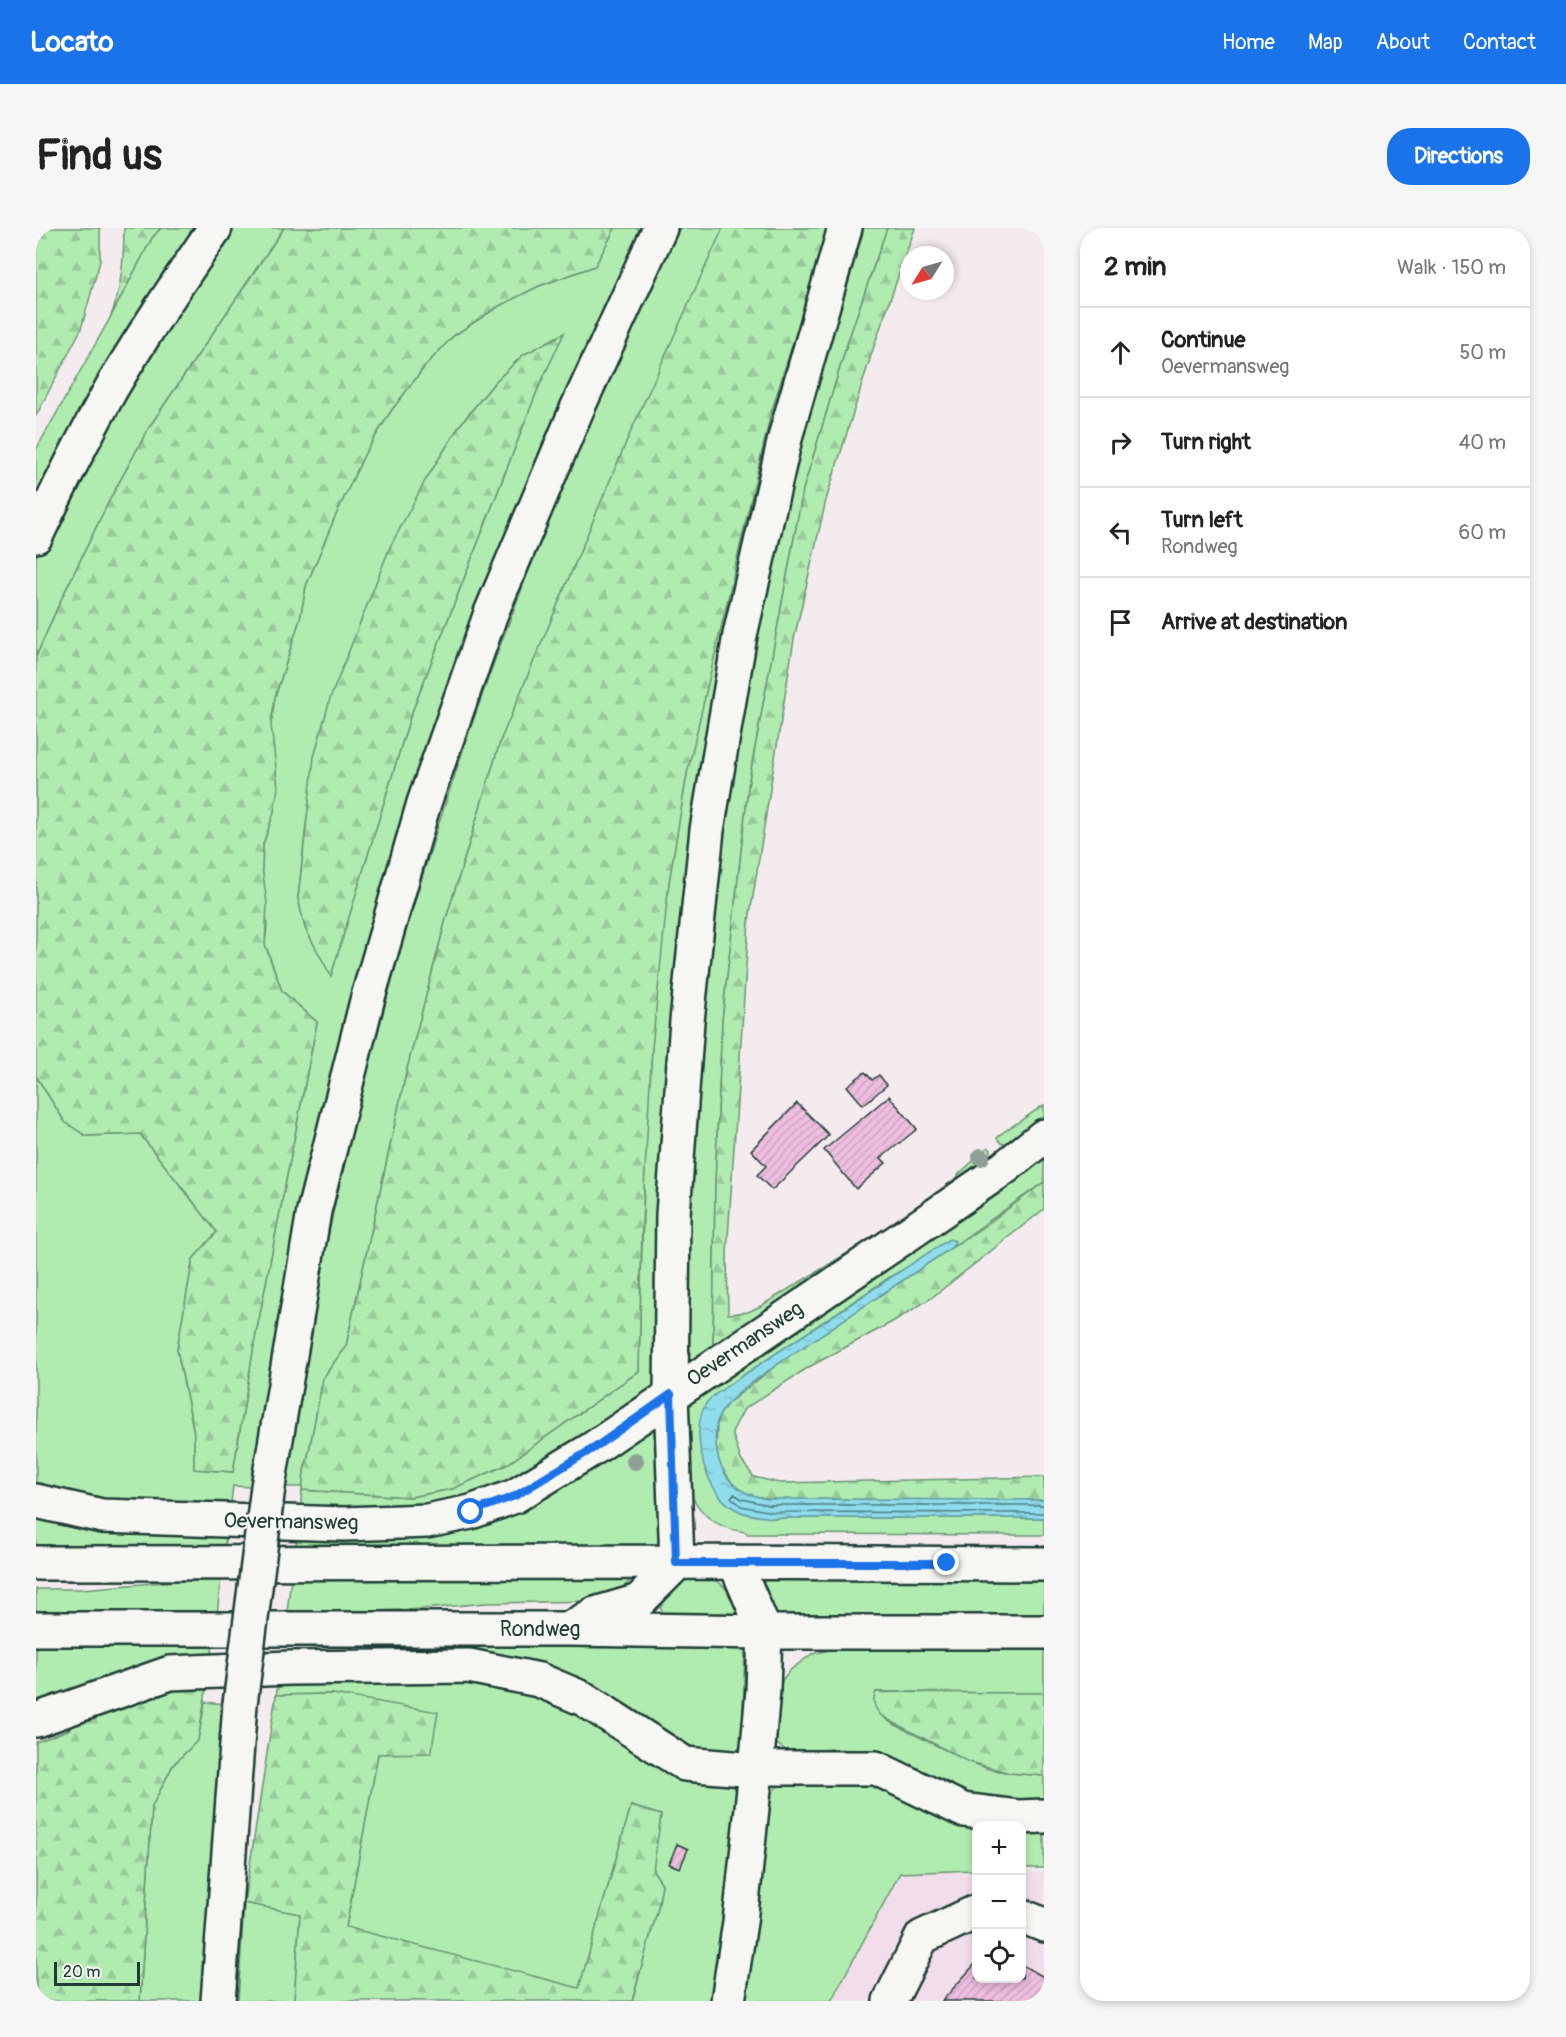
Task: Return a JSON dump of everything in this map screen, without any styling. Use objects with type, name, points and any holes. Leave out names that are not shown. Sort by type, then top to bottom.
[{"type":"main road","points":[[36,536],[111,390],[179,281],[216,228]]},
{"type":"main road","points":[[218,2001],[240,1704],[268,1487],[314,1211],[368,997],[424,803],[491,613],[577,409],[660,228]]},
{"type":"main road","points":[[569,1629],[595,1614],[639,1601],[676,1563],[671,1394],[673,1215],[687,1021],[707,830],[742,624],[786,434],[845,228]]},
{"type":"main road","name":"Oevermansweg","points":[[36,1502],[102,1516],[344,1524],[427,1521],[471,1512],[515,1496],[594,1448],[1004,1168],[1044,1136]]},
{"type":"main road","points":[[728,2001],[740,1923],[756,1770],[765,1632],[735,1562]]},
{"type":"main road","points":[[36,1563],[1044,1564]]},
{"type":"main road","name":"Rondweg","points":[[36,1629],[1044,1632]]},
{"type":"main road","points":[[36,1720],[170,1673],[290,1668],[469,1666],[539,1680],[584,1699],[686,1764],[756,1770],[876,1768],[963,1810],[1019,1817],[1044,1816]]},
{"type":"main road","points":[[1026,1904],[1044,1903]]},
{"type":"main road","points":[[890,2001],[922,1937],[972,1914]]},
{"type":"main road","points":[[1026,1918],[1044,1925]]},
{"type":"shaded area","points":[[805,1843],[972,1875],[972,1983],[1026,1983],[1026,1874],[1044,1872],[1044,2001],[771,2001]]},
{"type":"green space","points":[[36,228],[100,228],[100,261],[81,329],[36,416]]},
{"type":"green space","points":[[124,228],[161,228],[152,238],[110,318],[122,274]]},
{"type":"green space","points":[[161,228],[206,228],[36,518],[36,450],[152,238]]},
{"type":"green space","points":[[227,228],[284,228],[150,426],[108,503],[36,657],[36,557],[66,494]]},
{"type":"green space","points":[[284,228],[615,228],[595,266],[539,286],[499,306],[453,336],[426,365],[391,411],[365,453],[306,586],[300,619],[275,697],[271,724],[278,787],[274,812],[263,844],[262,867],[267,903],[265,945],[282,991],[317,1022],[255,1339],[233,1472],[194,1469],[194,1433],[177,1349],[193,1259],[217,1232],[140,1134],[86,1136],[65,1122],[36,1076],[36,657],[108,503],[150,426]]},
{"type":"green space","points":[[615,228],[647,228],[572,386],[285,1291],[252,1487],[233,1486],[230,1510],[36,1495],[36,1076],[65,1122],[86,1136],[140,1134],[217,1232],[193,1259],[177,1349],[194,1433],[194,1469],[233,1472],[255,1339],[317,1022],[282,991],[265,944],[267,925],[262,867],[263,844],[274,812],[271,724],[275,697],[300,619],[306,586],[365,453],[391,411],[426,365],[453,336],[499,306],[539,286],[595,266]],"holes":[[[563,334],[537,391],[410,717],[331,975],[305,928],[298,898],[307,817],[425,481],[460,425],[495,382],[523,355]]]},
{"type":"green space","points":[[680,228],[836,228],[749,558],[662,1389],[585,1443],[462,1506],[300,1513],[302,1490],[410,1497],[452,1489],[506,1465],[639,1371],[644,1187],[655,1004],[669,882],[687,774],[501,739],[446,919],[407,1069],[346,1346],[323,1378],[305,1465],[303,1487],[283,1487],[314,1307],[339,1185],[393,978],[425,867],[460,758],[540,543],[630,332]]},
{"type":"green space","points":[[723,228],[829,228],[771,413],[687,774],[669,882],[652,1048],[642,1222],[639,1371],[506,1465],[452,1489],[410,1497],[302,1490],[323,1378],[346,1346],[407,1069],[446,919],[501,739],[630,433]]},
{"type":"green space","points":[[860,228],[887,228],[848,341],[803,490],[749,780],[722,1021],[715,1184],[713,1356],[680,1375],[699,979],[758,592]]},
{"type":"green space","points":[[887,228],[915,228],[909,246],[900,246],[900,271],[826,500],[794,639],[749,921],[727,1253],[728,1314],[748,1312],[761,1306],[849,1252],[858,1261],[713,1356],[715,1184],[722,1021],[749,780],[803,490],[848,341]]},
{"type":"green space","points":[[564,333],[537,391],[410,717],[331,976],[305,928],[298,898],[314,757],[330,699],[390,547],[425,481],[460,425],[495,382],[523,355]]},
{"type":"green space","points":[[1044,1105],[1044,1126],[1018,1146],[1001,1143],[997,1138],[1002,1133]]},
{"type":"green space","points":[[988,1147],[991,1150],[986,1171],[858,1261],[849,1252],[958,1177]]},
{"type":"green space","points":[[1044,1148],[1044,1182],[952,1247],[955,1243],[893,1275],[730,1384],[706,1404],[772,1518],[1044,1518],[1044,1535],[747,1534],[720,1525],[707,1516],[691,1495],[681,1400]]},
{"type":"green space","points":[[1044,1182],[1044,1209],[930,1299],[809,1367],[744,1409],[732,1432],[741,1460],[754,1477],[779,1483],[1044,1477],[1044,1500],[768,1499],[743,1493],[735,1487],[720,1465],[716,1449],[717,1424],[727,1404],[783,1360],[986,1225]]},
{"type":"green space","points":[[656,1418],[664,1532],[656,1546],[296,1546],[297,1531],[437,1527]]},
{"type":"green space","points":[[36,1513],[226,1529],[225,1546],[36,1546]]},
{"type":"green space","points":[[291,1578],[626,1579],[629,1582],[608,1599],[601,1601],[486,1603],[424,1609],[292,1614],[287,1613]]},
{"type":"green space","points":[[706,1578],[721,1584],[732,1598],[738,1615],[665,1615],[660,1608],[680,1579]]},
{"type":"green space","points":[[201,1579],[221,1580],[217,1614],[36,1613],[36,1589],[82,1589]]},
{"type":"green space","points":[[757,1579],[1044,1579],[1044,1616],[767,1615]]},
{"type":"green space","points":[[36,1644],[213,1645],[211,1658],[36,1704]]},
{"type":"green space","points":[[458,1646],[745,1646],[742,1744],[734,1754],[706,1759],[562,1678],[505,1656],[429,1649]]},
{"type":"green space","points":[[834,1649],[1044,1650],[1044,1693],[876,1692],[874,1703],[880,1714],[890,1722],[967,1761],[989,1769],[1044,1776],[1044,1808],[984,1802],[856,1750],[830,1749],[798,1753],[787,1751],[777,1744],[773,1734],[779,1687],[783,1679],[789,1671],[812,1654]]},
{"type":"green space","points":[[395,1677],[495,1683],[529,1690],[734,1787],[739,1797],[726,1933],[713,2001],[632,2001],[658,1908],[662,1884],[652,1871],[661,1815],[631,1806],[579,1989],[346,1927],[378,1754],[333,1694],[276,1695],[279,1680]]},
{"type":"green space","points":[[208,1679],[198,1740],[173,1765],[152,1806],[140,2001],[36,2001],[36,1742],[68,1730],[97,1709]]},
{"type":"green space","points":[[876,1692],[1044,1693],[1044,1776],[1010,1773],[967,1761],[883,1717],[875,1706]]},
{"type":"green space","points":[[333,1694],[438,1712],[431,1753],[378,1754],[346,1927],[579,1988],[631,1806],[661,1815],[653,1870],[662,1884],[658,1908],[632,2001],[294,2001],[300,1914],[244,1903],[276,1695]]},
{"type":"green space","points":[[205,1702],[224,1704],[201,2001],[140,2001],[152,1806],[173,1765],[198,1740]]},
{"type":"green space","points":[[870,1779],[972,1824],[972,1870],[900,1873],[831,2001],[745,2001],[771,1792],[786,1780]]},
{"type":"green space","points":[[1026,1829],[1044,1829],[1044,1868],[1026,1868]]},
{"type":"green space","points":[[244,1903],[300,1914],[294,2001],[238,2001]]},
{"type":"water","points":[[949,1239],[955,1241],[952,1247],[778,1364],[734,1397],[720,1414],[716,1425],[716,1445],[720,1463],[728,1478],[738,1488],[768,1499],[1044,1500],[1044,1518],[772,1518],[744,1513],[726,1502],[712,1485],[703,1463],[699,1426],[707,1402],[730,1384]]},
{"type":"building","points":[[865,1072],[872,1080],[879,1075],[887,1085],[863,1105],[847,1086]]},
{"type":"building","points":[[889,1096],[917,1129],[881,1158],[886,1163],[856,1189],[824,1150]]},
{"type":"building","points":[[797,1103],[829,1135],[772,1190],[757,1175],[766,1166],[751,1150]]},
{"type":"building","points":[[677,1844],[688,1849],[680,1868],[669,1864]]},
{"type":"building","points":[[972,1967],[972,1983],[1026,1983],[1026,1967],[1044,1977],[1044,2001],[942,2001]]},
{"type":"route","points":[[471,1512],[515,1496],[594,1448],[671,1394],[676,1563],[947,1563]]}]
